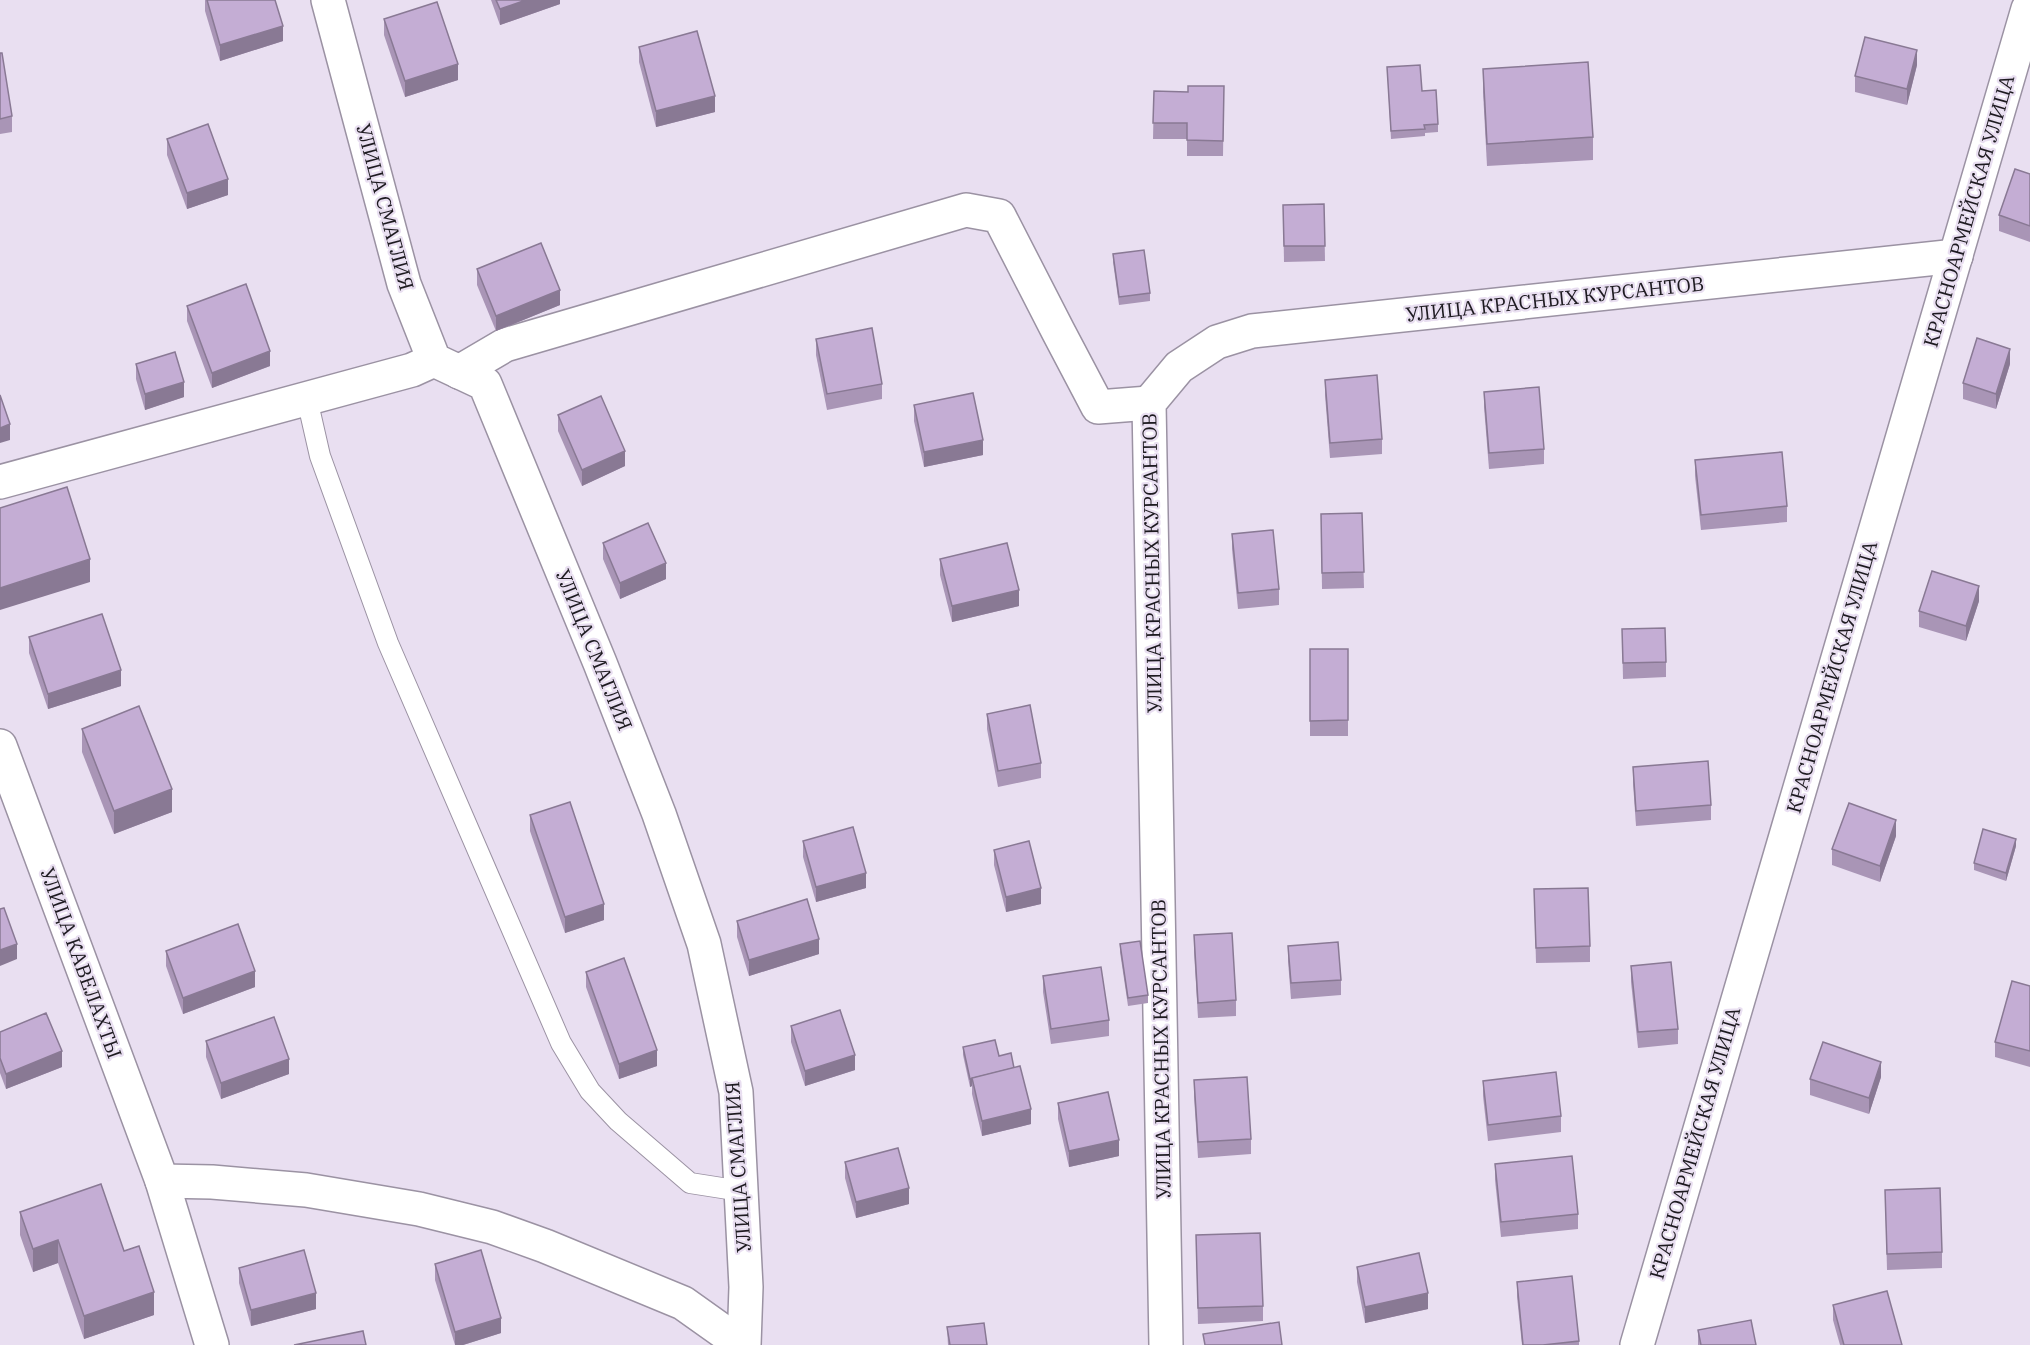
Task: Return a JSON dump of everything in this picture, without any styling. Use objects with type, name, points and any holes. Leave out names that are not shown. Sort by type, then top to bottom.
[{"type":"street","name":"УЛИЦА СМАГЛИЯ","points":[[328,0],[404,284],[447,366],[485,384],[600,663],[659,814],[704,944],[736,1092],[746,1287],[743,1345]]},
{"type":"street","name":"КРАСНОАРМЕЙСКАЯ УЛИЦА","points":[[1637,1345],[2028,9]]},
{"type":"street","points":[[0,482],[412,370],[447,366],[505,345],[966,210],[999,216],[1098,407],[1149,403]]},
{"type":"street","name":"УЛИЦА КРАСНЫХ КУРСАНТОВ","points":[[1166,1345],[1149,403],[1179,366],[1217,342],[1252,331],[1956,256]]},
{"type":"street","name":"УЛИЦА КАВЕЛАХТЫ","points":[[0,746],[162,1181],[212,1345]]},
{"type":"street","points":[[162,1181],[212,1182],[306,1190],[418,1209],[492,1227],[545,1246],[682,1303],[743,1345]]},
{"type":"lane","points":[[307,399],[320,456],[388,643],[561,1043],[590,1091],[618,1121],[690,1183],[741,1191]]},
{"type":"building","points":[[207,0],[275,0],[283,26],[220,45]]},
{"type":"building","points":[[496,0],[526,0],[500,9]]},
{"type":"building","points":[[437,2],[458,64],[405,81],[384,19]]},
{"type":"building","points":[[697,31],[715,96],[656,111],[639,47]]},
{"type":"building","points":[[1865,37],[1917,50],[1907,89],[1855,76]]},
{"type":"building","points":[[0,53],[2,53],[12,116],[0,119]]},
{"type":"building","points":[[1588,62],[1593,137],[1487,144],[1483,69]]},
{"type":"building","points":[[1420,65],[1422,91],[1436,90],[1438,124],[1424,125],[1425,129],[1391,131],[1387,67]]},
{"type":"building","points":[[1188,86],[1224,86],[1223,141],[1187,140],[1187,123],[1153,123],[1154,91],[1188,92]]},
{"type":"building","points":[[208,124],[228,179],[187,193],[167,139]]},
{"type":"building","points":[[2015,169],[2030,174],[2030,226],[1999,215]]},
{"type":"building","points":[[1324,204],[1325,246],[1284,246],[1283,205]]},
{"type":"building","points":[[541,243],[560,290],[496,316],[477,269]]},
{"type":"building","points":[[1144,250],[1150,293],[1119,297],[1113,254]]},
{"type":"building","points":[[246,284],[270,351],[212,373],[187,306]]},
{"type":"building","points":[[872,328],[882,384],[827,394],[816,339]]},
{"type":"building","points":[[1977,338],[2010,349],[1996,394],[1963,383]]},
{"type":"building","points":[[175,352],[184,382],[145,394],[136,364]]},
{"type":"building","points":[[1377,375],[1382,439],[1330,443],[1325,380]]},
{"type":"building","points":[[1539,387],[1544,449],[1489,453],[1484,392]]},
{"type":"building","points":[[973,393],[983,440],[924,452],[914,405]]},
{"type":"building","points":[[0,395],[10,424],[0,428]]},
{"type":"building","points":[[601,396],[625,451],[582,470],[558,415]]},
{"type":"building","points":[[1782,452],[1787,506],[1701,515],[1695,460]]},
{"type":"building","points":[[67,487],[90,559],[0,588],[0,508]]},
{"type":"building","points":[[1362,513],[1364,572],[1322,573],[1321,514]]},
{"type":"building","points":[[648,523],[666,563],[620,583],[603,543]]},
{"type":"building","points":[[1273,530],[1279,589],[1238,593],[1232,534]]},
{"type":"building","points":[[1007,543],[1019,590],[952,606],[940,559]]},
{"type":"building","points":[[1932,571],[1979,586],[1966,626],[1919,611]]},
{"type":"building","points":[[102,614],[121,670],[48,694],[29,637]]},
{"type":"building","points":[[1665,628],[1666,662],[1623,663],[1622,629]]},
{"type":"building","points":[[1310,649],[1348,649],[1348,720],[1310,721]]},
{"type":"building","points":[[1030,705],[1041,763],[998,771],[987,714]]},
{"type":"building","points":[[139,706],[172,789],[114,811],[82,729]]},
{"type":"building","points":[[1708,761],[1711,805],[1636,811],[1633,767]]},
{"type":"building","points":[[570,802],[604,904],[565,917],[530,815]]},
{"type":"building","points":[[1849,803],[1896,820],[1880,866],[1832,849]]},
{"type":"building","points":[[853,827],[866,873],[816,887],[803,841]]},
{"type":"building","points":[[1983,829],[2016,839],[2006,873],[1974,863]]},
{"type":"building","points":[[1029,841],[1041,888],[1006,897],[994,850]]},
{"type":"building","points":[[1588,888],[1590,946],[1536,948],[1534,889]]},
{"type":"building","points":[[807,899],[819,939],[749,960],[737,921]]},
{"type":"building","points":[[4,908],[17,944],[0,950],[0,909]]},
{"type":"building","points":[[238,924],[255,971],[183,998],[166,951]]},
{"type":"building","points":[[1232,933],[1236,1000],[1198,1003],[1194,935]]},
{"type":"building","points":[[1140,941],[1148,995],[1128,998],[1120,944]]},
{"type":"building","points":[[1338,942],[1341,980],[1291,983],[1288,946]]},
{"type":"building","points":[[624,958],[657,1050],[619,1064],[586,972]]},
{"type":"building","points":[[1671,962],[1678,1029],[1638,1032],[1631,966]]},
{"type":"building","points":[[1101,967],[1109,1020],[1051,1029],[1043,976]]},
{"type":"building","points":[[2012,981],[2030,986],[2030,1051],[1995,1042]]},
{"type":"building","points":[[840,1010],[855,1055],[805,1071],[791,1026]]},
{"type":"building","points":[[46,1013],[62,1051],[6,1074],[0,1058],[0,1032]]},
{"type":"building","points":[[274,1017],[289,1059],[221,1083],[206,1041]]},
{"type":"building","points":[[995,1040],[999,1056],[1011,1053],[1014,1068],[970,1079],[963,1047]]},
{"type":"building","points":[[1823,1042],[1881,1062],[1869,1098],[1810,1079]]},
{"type":"building","points":[[1020,1066],[1031,1109],[982,1121],[972,1078]]},
{"type":"building","points":[[1556,1072],[1561,1116],[1488,1125],[1483,1081]]},
{"type":"building","points":[[1247,1077],[1251,1139],[1198,1142],[1194,1080]]},
{"type":"building","points":[[1108,1092],[1119,1140],[1069,1151],[1058,1103]]},
{"type":"building","points":[[898,1148],[909,1188],[856,1202],[845,1162]]},
{"type":"building","points":[[1572,1156],[1578,1214],[1501,1222],[1495,1164]]},
{"type":"building","points":[[101,1184],[124,1251],[139,1246],[154,1292],[84,1316],[58,1240],[33,1249],[20,1212]]},
{"type":"building","points":[[1940,1188],[1942,1252],[1887,1254],[1885,1190]]},
{"type":"building","points":[[1260,1233],[1263,1306],[1198,1308],[1196,1235]]},
{"type":"building","points":[[304,1250],[316,1293],[251,1310],[239,1268]]},
{"type":"building","points":[[481,1250],[501,1318],[455,1332],[435,1264]]},
{"type":"building","points":[[1419,1253],[1428,1293],[1365,1307],[1357,1267]]},
{"type":"building","points":[[1572,1276],[1579,1341],[1523,1345],[1517,1282]]},
{"type":"building","points":[[1887,1291],[1902,1345],[1844,1345],[1833,1305]]},
{"type":"building","points":[[1751,1320],[1756,1345],[1701,1345],[1698,1330]]},
{"type":"building","points":[[1279,1322],[1282,1345],[1205,1345],[1203,1334]]},
{"type":"building","points":[[984,1323],[987,1345],[950,1345],[947,1327]]},
{"type":"building","points":[[363,1331],[366,1345],[294,1345]]}]
